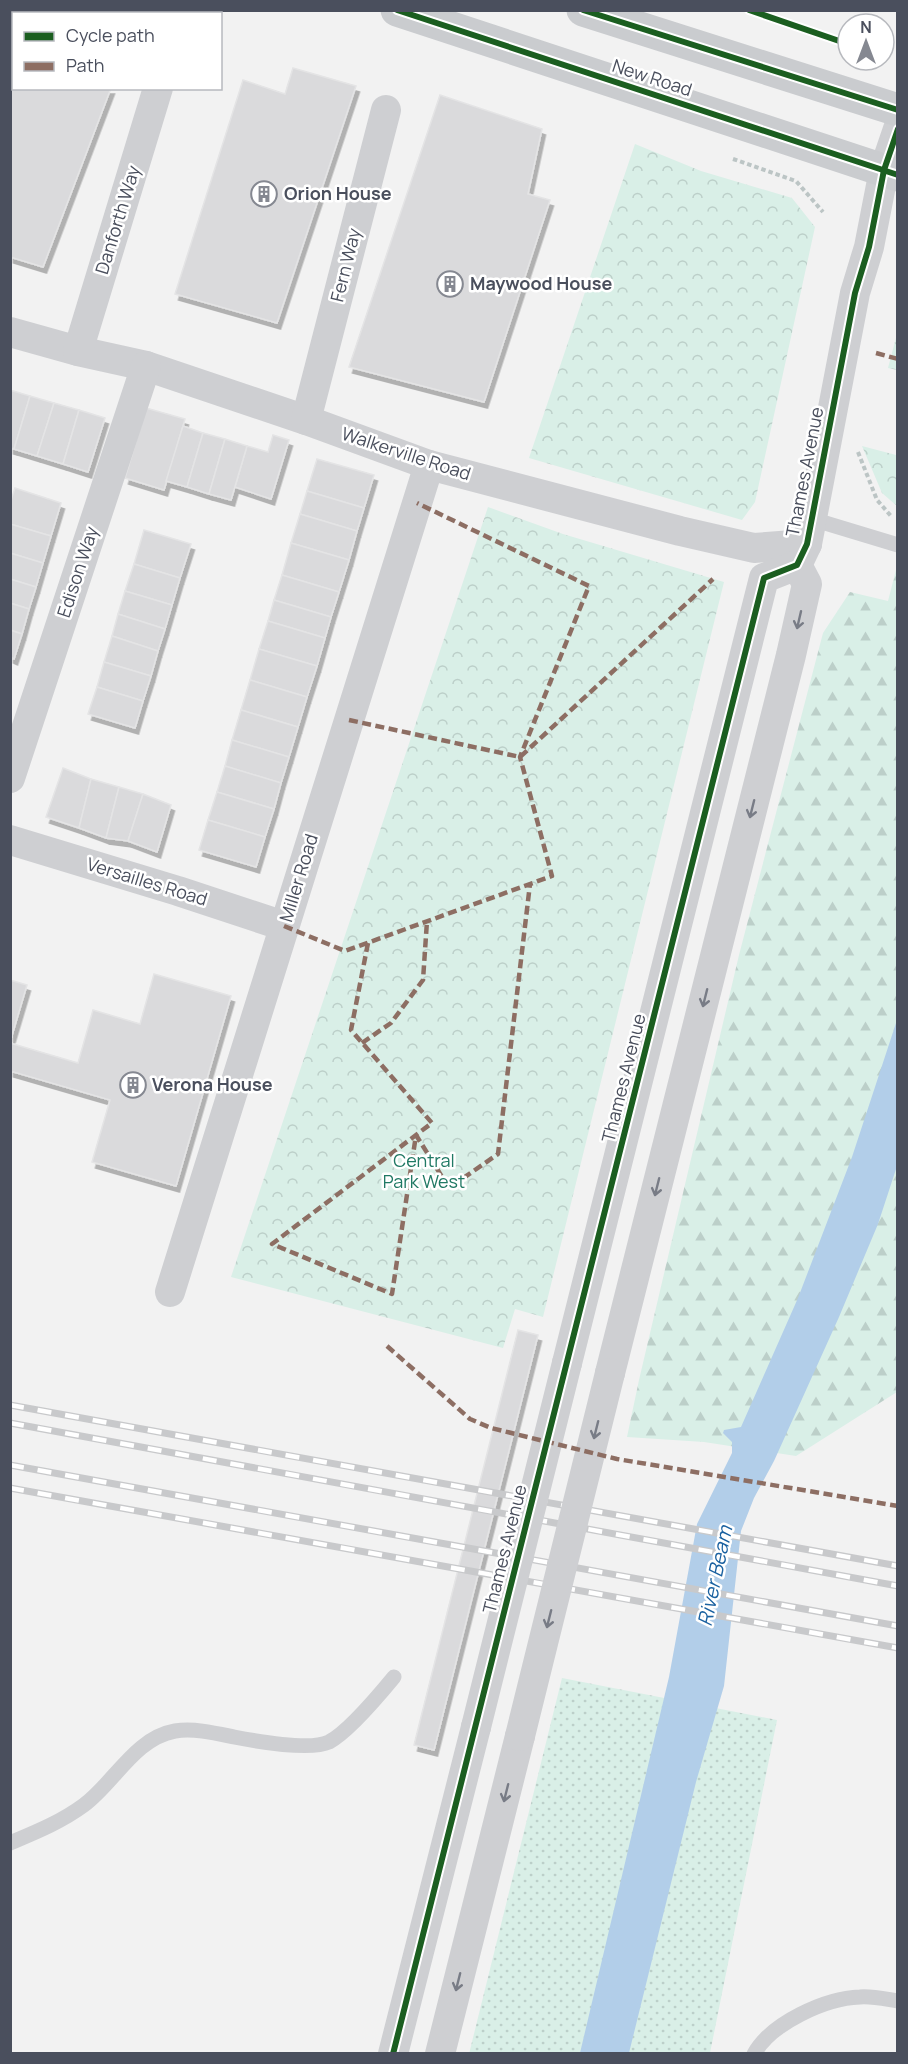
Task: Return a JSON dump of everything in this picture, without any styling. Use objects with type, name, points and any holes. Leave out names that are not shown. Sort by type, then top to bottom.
[{"type":"main road","name":"New Road","points":[[397,10],[891,173]]},
{"type":"main road","points":[[583,10],[645,20],[897,110]]},
{"type":"street","name":"Danforth Way","points":[[78,351],[157,90]]},
{"type":"street","name":"Fern Way","points":[[306,420],[386,110]]},
{"type":"street","name":"Thames Avenue","points":[[440,2054],[794,645],[807,584],[806,543],[855,293],[891,173],[897,129]]},
{"type":"street","name":"Walkerville Road","points":[[10,332],[78,351],[146,366],[306,420],[429,465],[680,531],[754,548],[806,543]]},
{"type":"street","name":"Edison Way","points":[[10,778],[146,366]]},
{"type":"street","name":"Miller Road","points":[[170,1292],[429,465]]},
{"type":"street","name":"Thames Avenue","points":[[393,2054],[764,578],[806,543]]},
{"type":"street","name":"Versailles Road","points":[[10,840],[284,926]]},
{"type":"lane","points":[[806,543],[897,545]]},
{"type":"lane","points":[[10,1843],[41,1831],[84,1805],[150,1741],[174,1731],[200,1731],[271,1743],[301,1745],[328,1742],[375,1699],[394,1677]]},
{"type":"lane","points":[[754,2054],[758,2047],[787,2021],[824,2004],[860,1996],[897,2001]]},
{"type":"path","points":[[855,444],[877,500],[897,523]]},
{"type":"green space","points":[[635,144],[701,171],[792,198],[815,227],[755,502],[742,520],[529,458]]},
{"type":"green space","points":[[897,334],[897,370],[888,368]]},
{"type":"green space","points":[[862,446],[896,455],[897,449],[897,506],[882,493]]},
{"type":"green space","name":"Central Park West","points":[[488,507],[563,534],[724,582],[543,1317],[515,1309],[503,1348],[231,1277]]},
{"type":"green space","points":[[897,566],[897,1392],[796,1456],[704,1442],[627,1437],[739,955],[823,633],[850,592],[888,601]]},
{"type":"green space","points":[[562,1678],[777,1720],[710,2053],[469,2054]]},
{"type":"water","name":"River Beam","points":[[897,1020],[897,1166],[878,1224],[839,1317],[774,1461],[754,1498],[741,1531],[724,1686],[696,1782],[629,2053],[580,2053],[669,1677],[697,1524],[732,1453],[732,1442],[723,1433],[724,1430],[741,1427],[798,1298],[852,1157]]},
{"type":"building","points":[[10,10],[141,10],[140,12],[12,12],[12,90],[110,90],[43,267],[10,257]]},
{"type":"building","name":"Orion House","points":[[293,68],[356,86],[277,323],[175,294],[243,80],[285,94]]},
{"type":"building","name":"Maywood House","points":[[440,95],[542,129],[528,194],[550,200],[484,402],[349,367]]},
{"type":"building","points":[[10,390],[30,396],[14,449],[10,448]]},
{"type":"building","points":[[30,396],[54,403],[37,456],[14,449]]},
{"type":"building","points":[[54,403],[79,410],[63,464],[37,456]]},
{"type":"building","points":[[146,408],[185,419],[164,490],[125,478]]},
{"type":"building","points":[[79,410],[105,418],[88,472],[63,464]]},
{"type":"building","points":[[183,426],[203,433],[187,487],[166,481]]},
{"type":"building","points":[[203,433],[225,439],[209,494],[187,487]]},
{"type":"building","points":[[273,435],[289,440],[271,499],[235,487],[247,446],[268,452]]},
{"type":"building","points":[[225,439],[247,446],[231,500],[209,494]]},
{"type":"building","points":[[317,459],[374,475],[364,508],[307,491]]},
{"type":"building","points":[[15,488],[61,503],[51,536],[10,524],[10,503]]},
{"type":"building","points":[[307,491],[364,508],[357,531],[300,514]]},
{"type":"building","points":[[300,514],[357,531],[349,560],[291,543]]},
{"type":"building","points":[[10,524],[51,536],[43,563],[10,553]]},
{"type":"building","points":[[144,530],[191,544],[180,578],[134,564]]},
{"type":"building","points":[[291,543],[349,560],[339,592],[282,575]]},
{"type":"building","points":[[10,553],[43,563],[36,587],[10,579]]},
{"type":"building","points":[[134,564],[180,578],[172,605],[125,591]]},
{"type":"building","points":[[282,575],[339,592],[331,617],[274,600]]},
{"type":"building","points":[[10,579],[36,587],[29,609],[10,603]]},
{"type":"building","points":[[125,591],[172,605],[165,629],[118,614]]},
{"type":"building","points":[[274,600],[331,617],[325,638],[268,621]]},
{"type":"building","points":[[10,603],[29,609],[22,634],[10,630]]},
{"type":"building","points":[[118,614],[165,629],[158,651],[112,636]]},
{"type":"building","points":[[268,621],[325,638],[317,666],[259,649]]},
{"type":"building","points":[[10,630],[22,634],[14,659],[10,657]]},
{"type":"building","points":[[112,636],[158,651],[151,676],[104,662]]},
{"type":"building","points":[[259,649],[317,666],[307,697],[250,680]]},
{"type":"building","points":[[104,662],[151,676],[143,701],[97,687]]},
{"type":"building","points":[[250,680],[307,697],[298,727],[241,710]]},
{"type":"building","points":[[97,687],[143,701],[135,728],[88,714]]},
{"type":"building","points":[[241,710],[298,727],[289,757],[232,740]]},
{"type":"building","points":[[232,740],[289,757],[281,783],[225,766]]},
{"type":"building","points":[[225,766],[281,783],[274,809],[217,792]]},
{"type":"building","points":[[63,768],[91,779],[79,828],[46,817]]},
{"type":"building","points":[[91,779],[119,787],[106,838],[79,828]]},
{"type":"building","points":[[119,787],[143,794],[128,841],[106,838]]},
{"type":"building","points":[[217,792],[274,809],[265,837],[208,820]]},
{"type":"building","points":[[143,794],[171,805],[157,852],[128,841]]},
{"type":"building","points":[[208,820],[265,837],[256,867],[199,850]]},
{"type":"building","name":"Verona House","points":[[154,974],[231,996],[176,1186],[92,1162],[110,1100],[10,1071],[10,1043],[78,1063],[93,1010],[140,1024]]},
{"type":"building","points":[[10,980],[27,985],[10,1042]]},
{"type":"building","points":[[518,1330],[538,1335],[434,1750],[414,1745]]},
{"type":"railway","points":[[10,1405],[898,1566]]},
{"type":"railway","points":[[10,1423],[898,1586]]},
{"type":"railway","points":[[10,1465],[898,1626]]},
{"type":"railway","points":[[10,1488],[898,1648]]},
{"type":"marked path","points":[[876,353],[898,359]]},
{"type":"marked path","points":[[284,926],[345,951],[552,876],[520,757],[589,586],[417,503]]},
{"type":"marked path","points":[[349,720],[520,757],[713,579]]},
{"type":"marked path","points":[[368,943],[351,1030],[432,1123],[416,1135],[272,1244],[392,1294],[416,1135],[449,1188],[498,1154],[530,884]]},
{"type":"marked path","points":[[362,1043],[391,1023],[423,980],[427,921]]},
{"type":"marked path","points":[[387,1346],[470,1419],[491,1428],[617,1459],[898,1506]]},
{"type":"cycle path","points":[[397,10],[898,175]]},
{"type":"cycle path","points":[[583,10],[898,110]]},
{"type":"cycle path","points":[[749,10],[836,40]]},
{"type":"cycle path","points":[[393,2054],[764,578],[797,565],[807,544],[855,293],[869,247],[884,170],[898,129]]},
{"type":"place","name":"Orion House","points":[[264,194]]},
{"type":"place","name":"Maywood House","points":[[450,284]]},
{"type":"place","name":"Verona House","points":[[133,1085]]}]
